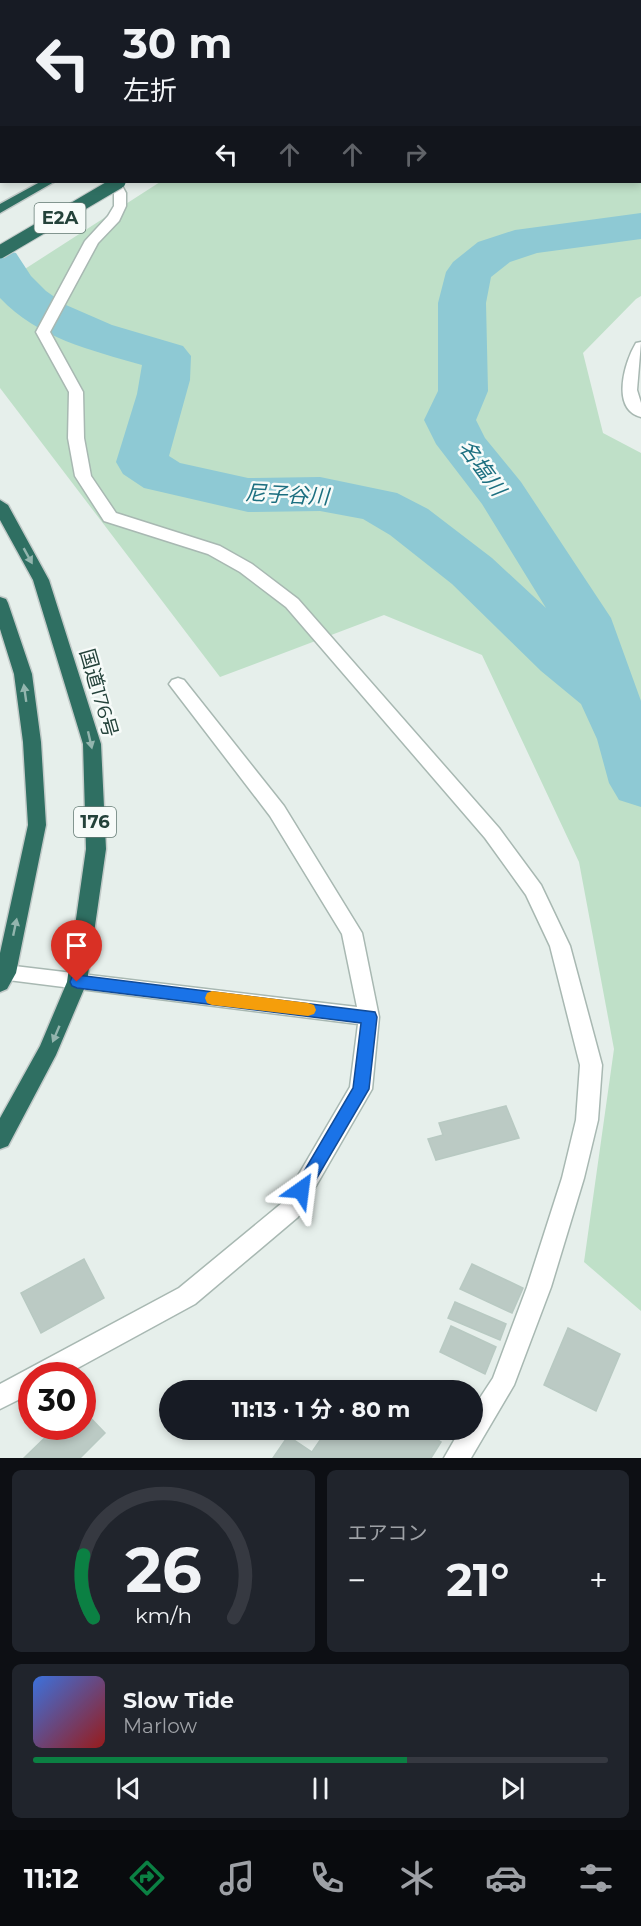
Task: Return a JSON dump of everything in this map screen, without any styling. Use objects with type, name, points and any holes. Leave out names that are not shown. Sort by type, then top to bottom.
[{"type":"highway","name":"E2A","points":[[0,209],[46,183]]},
{"type":"highway","name":"E2A","points":[[0,252],[115,183]]},
{"type":"highway","name":"国道176号","points":[[0,505],[41,580],[92,744],[96,849],[77,982],[49,1049],[0,1139]]},
{"type":"highway","points":[[0,603],[23,674],[32,742],[37,825],[3,978]]},
{"type":"street","points":[[117,183],[120,206],[114,218],[92,241],[43,332],[76,392],[76,438],[82,476],[110,517],[214,550],[246,568],[292,603],[492,833],[534,891],[560,946],[591,1065],[587,1120],[573,1178],[539,1287],[502,1385],[457,1458]]},
{"type":"street","points":[[641,346],[636,357],[629,393],[641,412]]},
{"type":"street","points":[[64,1362],[187,1296],[290,1209],[361,1089],[369,1017],[352,933],[277,811],[178,684]]},
{"type":"street","points":[[3,978],[77,982],[369,1017]]},
{"type":"street","points":[[0,1397],[18,1387]]},
{"type":"green space","points":[[158,183],[641,183],[641,296],[583,353],[603,433],[641,453],[641,1311],[584,1262],[614,1049],[579,862],[482,655],[384,615],[220,677],[0,388],[0,285]]},
{"type":"building","points":[[506,1106],[519,1138],[436,1160],[428,1139],[443,1135],[439,1123]]},
{"type":"building","points":[[84,1259],[104,1298],[41,1333],[21,1293]]},
{"type":"building","points":[[472,1264],[523,1288],[512,1313],[460,1289]]},
{"type":"building","points":[[455,1302],[506,1324],[500,1340],[448,1318]]},
{"type":"building","points":[[451,1326],[496,1347],[485,1374],[440,1352]]},
{"type":"building","points":[[568,1328],[620,1354],[596,1411],[544,1385]]},
{"type":"building","points":[[96,1424],[105,1433],[80,1458],[24,1458],[43,1440],[96,1440]]},
{"type":"building","points":[[285,1440],[294,1440],[312,1452],[320,1440],[438,1440],[441,1442],[431,1458],[273,1458]]},
{"type":"waterway","name":"名塩川","points":[[606,691],[582,618],[502,494],[462,444],[450,420],[463,391],[462,303],[469,272],[494,252],[531,240],[641,226]]},
{"type":"waterway","name":"尼子谷川","points":[[0,263],[13,284],[49,315],[95,335],[166,356],[167,368],[162,394],[142,462],[163,476],[248,495],[320,494],[378,505],[409,522],[472,571],[562,656],[606,691]]},
{"type":"waterway","name":"名塩川","points":[[606,691],[628,739],[641,783]]},
{"type":"slow traffic","points":[[212,998],[308,1010]]},
{"type":"route","points":[[77,982],[369,1017],[361,1089],[301,1190]]}]
